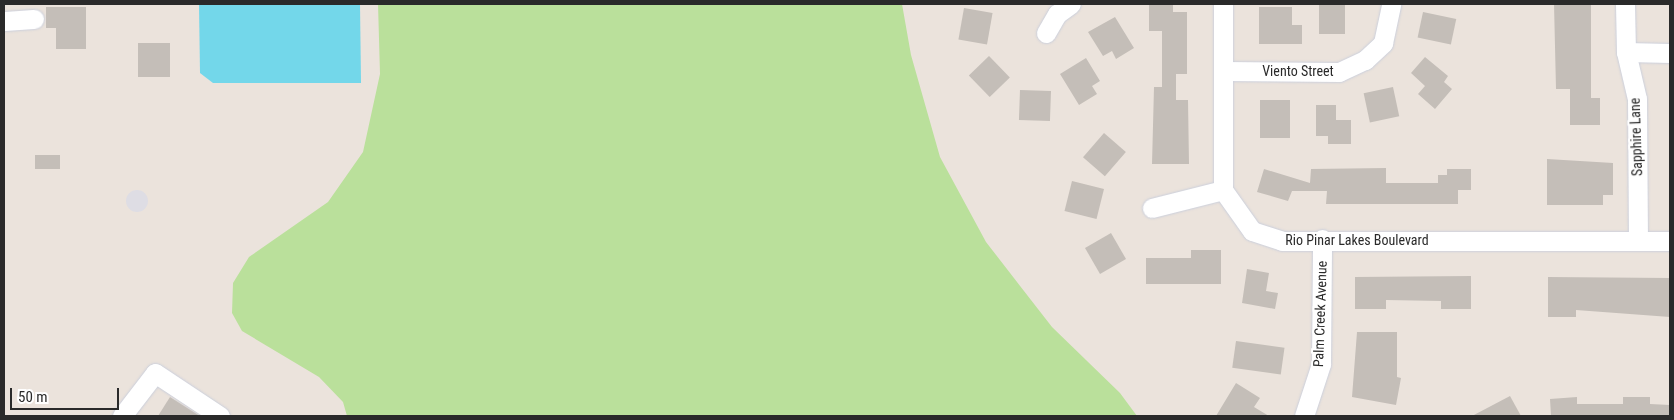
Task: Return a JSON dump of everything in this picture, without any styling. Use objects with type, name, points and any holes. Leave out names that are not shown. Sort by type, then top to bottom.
[{"type":"street","points":[[1046,33],[1057,14],[1071,4]]},
{"type":"street","points":[[1152,208],[1223,190],[1223,4]]},
{"type":"street","name":"Viento Street","points":[[1224,71],[1340,72],[1365,60],[1383,43],[1391,4]]},
{"type":"street","name":"Sapphire Lane","points":[[1625,4],[1626,52],[1636,99],[1638,241]]},
{"type":"street","points":[[4,21],[34,19]]},
{"type":"street","points":[[1626,52],[1670,53]]},
{"type":"street","name":"Rio Pinar Lakes Boulevard","points":[[1223,190],[1252,230],[1282,241],[1322,239],[1670,241]]},
{"type":"street","name":"Palm Creek Avenue","points":[[1304,416],[1321,364],[1322,239]]},
{"type":"street","points":[[122,416],[156,373],[220,416]]},
{"type":"shaded area","points":[[137,190],[145,193],[148,201],[145,209],[137,212],[129,209],[126,201],[129,193]]},
{"type":"green space","points":[[378,4],[902,4],[911,55],[940,157],[986,242],[1052,327],[1120,393],[1137,416],[347,416],[343,402],[319,377],[242,331],[232,313],[233,283],[249,257],[328,202],[363,152],[380,74]]},
{"type":"water","points":[[199,4],[360,4],[361,83],[213,83],[200,73]]},
{"type":"building","points":[[1149,4],[1173,4],[1173,12],[1187,12],[1187,74],[1176,74],[1176,100],[1188,100],[1189,164],[1152,164],[1154,87],[1162,87],[1162,31],[1149,31]]},
{"type":"building","points":[[1319,4],[1345,4],[1345,34],[1319,34]]},
{"type":"building","points":[[1554,4],[1591,4],[1591,98],[1600,98],[1600,125],[1570,125],[1570,89],[1556,89]]},
{"type":"building","points":[[46,7],[86,7],[86,49],[56,49],[56,28],[46,28]]},
{"type":"building","points":[[1259,7],[1292,7],[1292,25],[1302,25],[1302,44],[1259,44]]},
{"type":"building","points":[[964,8],[993,13],[987,45],[958,40]]},
{"type":"building","points":[[1423,12],[1456,19],[1451,45],[1418,37]]},
{"type":"building","points":[[1115,17],[1134,48],[1116,59],[1112,51],[1103,56],[1088,32]]},
{"type":"building","points":[[138,43],[170,43],[170,77],[138,77]]},
{"type":"building","points":[[989,56],[1010,78],[990,97],[969,75]]},
{"type":"building","points":[[1425,57],[1448,76],[1444,82],[1452,89],[1435,109],[1418,94],[1425,86],[1411,73]]},
{"type":"building","points":[[1086,58],[1100,81],[1092,86],[1097,94],[1079,105],[1060,74]]},
{"type":"building","points":[[1393,87],[1399,116],[1370,123],[1364,93]]},
{"type":"building","points":[[1020,90],[1051,91],[1050,121],[1019,120]]},
{"type":"building","points":[[1260,100],[1290,100],[1290,138],[1260,138]]},
{"type":"building","points":[[1316,105],[1336,105],[1336,120],[1351,120],[1351,144],[1328,144],[1328,136],[1316,136]]},
{"type":"building","points":[[1104,133],[1126,152],[1105,176],[1083,157]]},
{"type":"building","points":[[35,155],[60,155],[60,169],[35,169]]},
{"type":"building","points":[[1547,159],[1613,163],[1613,195],[1603,195],[1603,205],[1547,205]]},
{"type":"building","points":[[1386,168],[1386,183],[1438,183],[1438,175],[1447,175],[1447,169],[1471,169],[1471,190],[1458,190],[1458,204],[1326,204],[1327,191],[1292,191],[1288,201],[1257,192],[1264,169],[1310,183],[1311,169]]},
{"type":"building","points":[[1072,181],[1104,189],[1097,219],[1065,211]]},
{"type":"building","points":[[1111,233],[1126,259],[1100,274],[1085,248]]},
{"type":"building","points":[[1191,250],[1221,250],[1221,284],[1146,284],[1146,258],[1191,258]]},
{"type":"building","points":[[1247,269],[1269,273],[1266,291],[1278,293],[1275,309],[1242,303]]},
{"type":"building","points":[[1471,276],[1471,309],[1441,309],[1441,301],[1386,300],[1386,309],[1355,309],[1355,277]]},
{"type":"building","points":[[1548,277],[1670,278],[1670,317],[1576,310],[1576,317],[1548,317]]},
{"type":"building","points":[[1357,332],[1397,332],[1397,377],[1401,378],[1396,405],[1352,397]]},
{"type":"building","points":[[1236,341],[1285,348],[1281,375],[1232,368]]},
{"type":"building","points":[[1236,383],[1260,398],[1254,407],[1269,416],[1216,416]]},
{"type":"building","points":[[1510,396],[1521,416],[1472,416]]},
{"type":"building","points":[[170,397],[200,416],[158,416]]},
{"type":"building","points":[[1577,397],[1577,404],[1623,404],[1623,397],[1650,397],[1650,404],[1670,405],[1670,416],[1551,416],[1550,399]]}]
